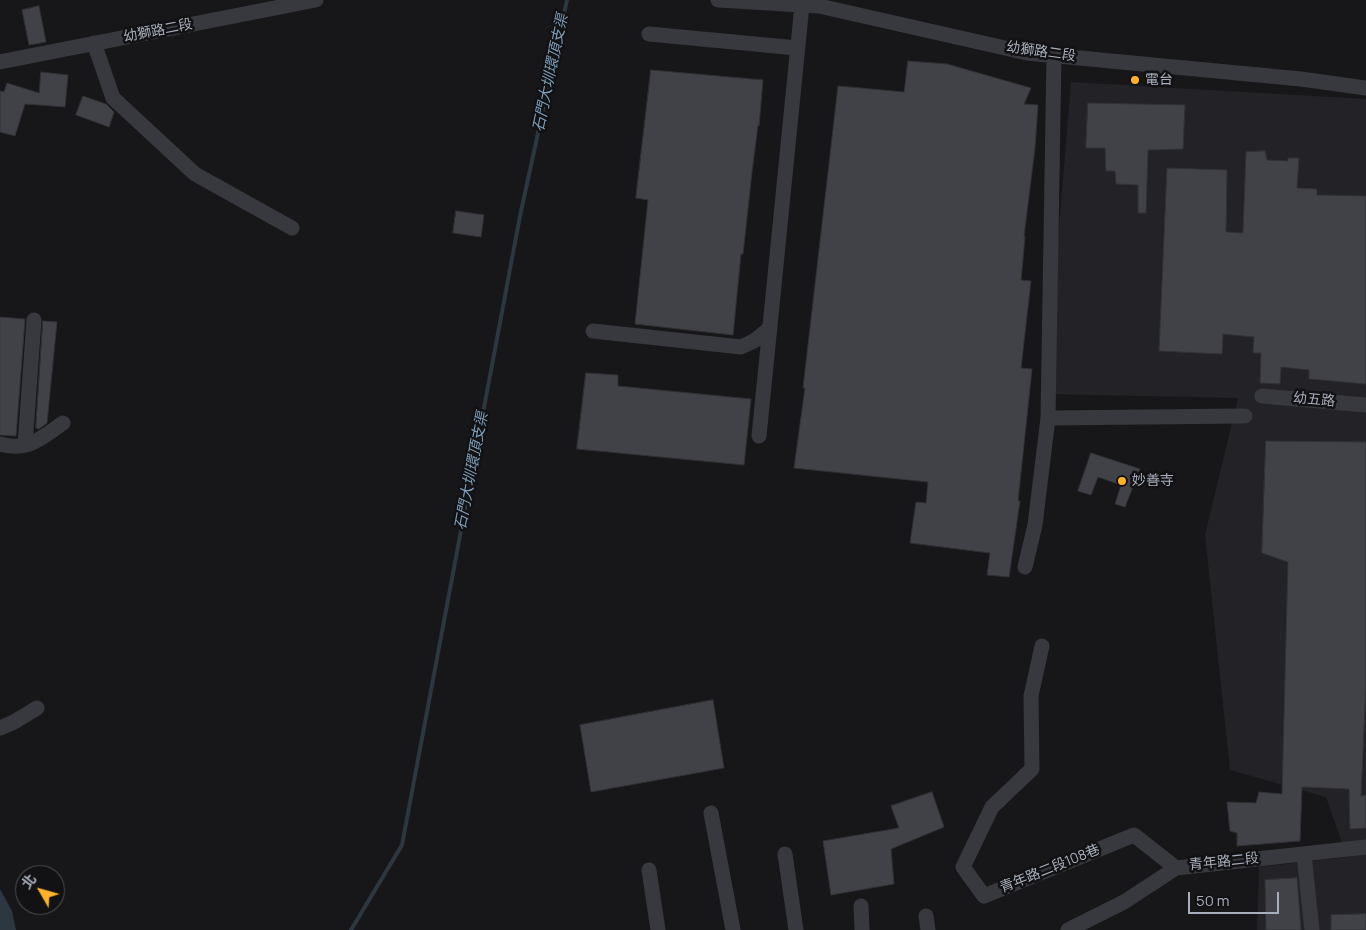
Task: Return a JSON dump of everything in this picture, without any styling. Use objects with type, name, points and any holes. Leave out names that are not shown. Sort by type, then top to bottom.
[{"type":"street","name":"幼獅路二段","points":[[0,62],[316,0]]},
{"type":"street","name":"幼獅路二段","points":[[718,0],[819,6],[1027,53],[1301,79],[1366,88]]},
{"type":"street","points":[[759,436],[802,5]]},
{"type":"street","points":[[649,34],[797,48]]},
{"type":"street","points":[[94,43],[113,98],[195,174],[292,228]]},
{"type":"street","points":[[1025,567],[1036,526],[1048,418],[1054,55]]},
{"type":"street","points":[[25,445],[34,320]]},
{"type":"street","points":[[593,331],[741,347],[754,341],[770,328]]},
{"type":"street","name":"幼五路","points":[[1262,396],[1366,405]]},
{"type":"street","points":[[1048,418],[1245,416]]},
{"type":"street","points":[[0,444],[12,448],[34,443],[63,423]]},
{"type":"street","name":"青年路二段108巷","points":[[1042,646],[1031,696],[1032,769],[992,807],[963,867],[984,896],[1134,835],[1176,868]]},
{"type":"street","points":[[0,728],[14,722],[36,708]]},
{"type":"street","points":[[711,812],[733,930]]},
{"type":"street","name":"青年路二段","points":[[1068,930],[1124,902],[1176,868],[1366,847]]},
{"type":"street","points":[[785,854],[796,930]]},
{"type":"street","points":[[1304,854],[1312,930]]},
{"type":"street","points":[[649,870],[658,930]]},
{"type":"street","points":[[861,906],[862,930]]},
{"type":"shaded area","points":[[1071,82],[1366,99],[1366,930],[1257,930],[1259,867],[1347,857],[1326,797],[1230,770],[1205,535],[1238,398],[1045,394]]},
{"type":"shaded area","points":[[0,889],[12,911],[16,930],[0,930]]},
{"type":"building","points":[[39,6],[46,42],[29,45],[22,10]]},
{"type":"building","points":[[908,61],[947,64],[1031,88],[1024,104],[1038,105],[1021,280],[1031,281],[1021,368],[1032,369],[1018,501],[1020,501],[1009,577],[987,575],[990,553],[910,543],[916,502],[926,503],[928,482],[794,468],[805,388],[803,388],[838,86],[904,92]]},
{"type":"building","points":[[651,70],[763,80],[743,254],[741,254],[733,335],[635,324],[648,200],[636,198]]},
{"type":"building","points":[[41,72],[68,75],[65,107],[25,104],[15,136],[0,132],[0,91],[4,92],[7,83],[39,93]]},
{"type":"building","points":[[83,96],[106,104],[114,112],[109,127],[76,115]]},
{"type":"building","points":[[1088,103],[1185,105],[1183,149],[1148,150],[1146,213],[1138,213],[1138,185],[1116,184],[1115,171],[1106,171],[1105,148],[1086,148]]},
{"type":"building","points":[[1265,151],[1267,160],[1288,161],[1288,158],[1299,158],[1297,188],[1317,189],[1317,195],[1366,196],[1366,384],[1309,379],[1309,370],[1281,367],[1280,384],[1260,383],[1261,353],[1253,353],[1254,337],[1223,334],[1222,354],[1159,351],[1167,168],[1227,170],[1226,232],[1243,233],[1246,152]]},
{"type":"building","points":[[456,211],[484,215],[481,237],[453,233]]},
{"type":"building","points":[[0,317],[25,319],[16,436],[0,435]]},
{"type":"building","points":[[43,321],[57,322],[47,423],[39,429],[36,428]]},
{"type":"building","points":[[586,373],[618,375],[618,386],[751,399],[744,465],[577,449]]},
{"type":"building","points":[[1266,441],[1366,442],[1366,686],[1361,796],[1366,795],[1366,828],[1350,829],[1349,789],[1302,787],[1300,841],[1237,846],[1237,833],[1230,831],[1227,802],[1256,803],[1259,792],[1282,794],[1288,562],[1262,553]]},
{"type":"building","name":"妙善寺","points":[[1091,453],[1140,469],[1125,507],[1115,504],[1121,485],[1098,477],[1091,495],[1078,491]]},
{"type":"building","points":[[713,700],[724,768],[591,792],[580,725]]},
{"type":"building","points":[[932,792],[944,827],[891,849],[894,884],[831,895],[823,841],[899,828],[891,806]]},
{"type":"building","points":[[1297,878],[1301,930],[1266,930],[1265,880]]},
{"type":"building","points":[[1366,914],[1366,930],[1331,930],[1331,915]]},
{"type":"waterway","name":"石門大圳環頂支渠","points":[[351,930],[402,845],[520,216],[567,0]]},
{"type":"place","name":"電台","points":[[1135,80]]},
{"type":"place","name":"妙善寺","points":[[1122,481]]}]
